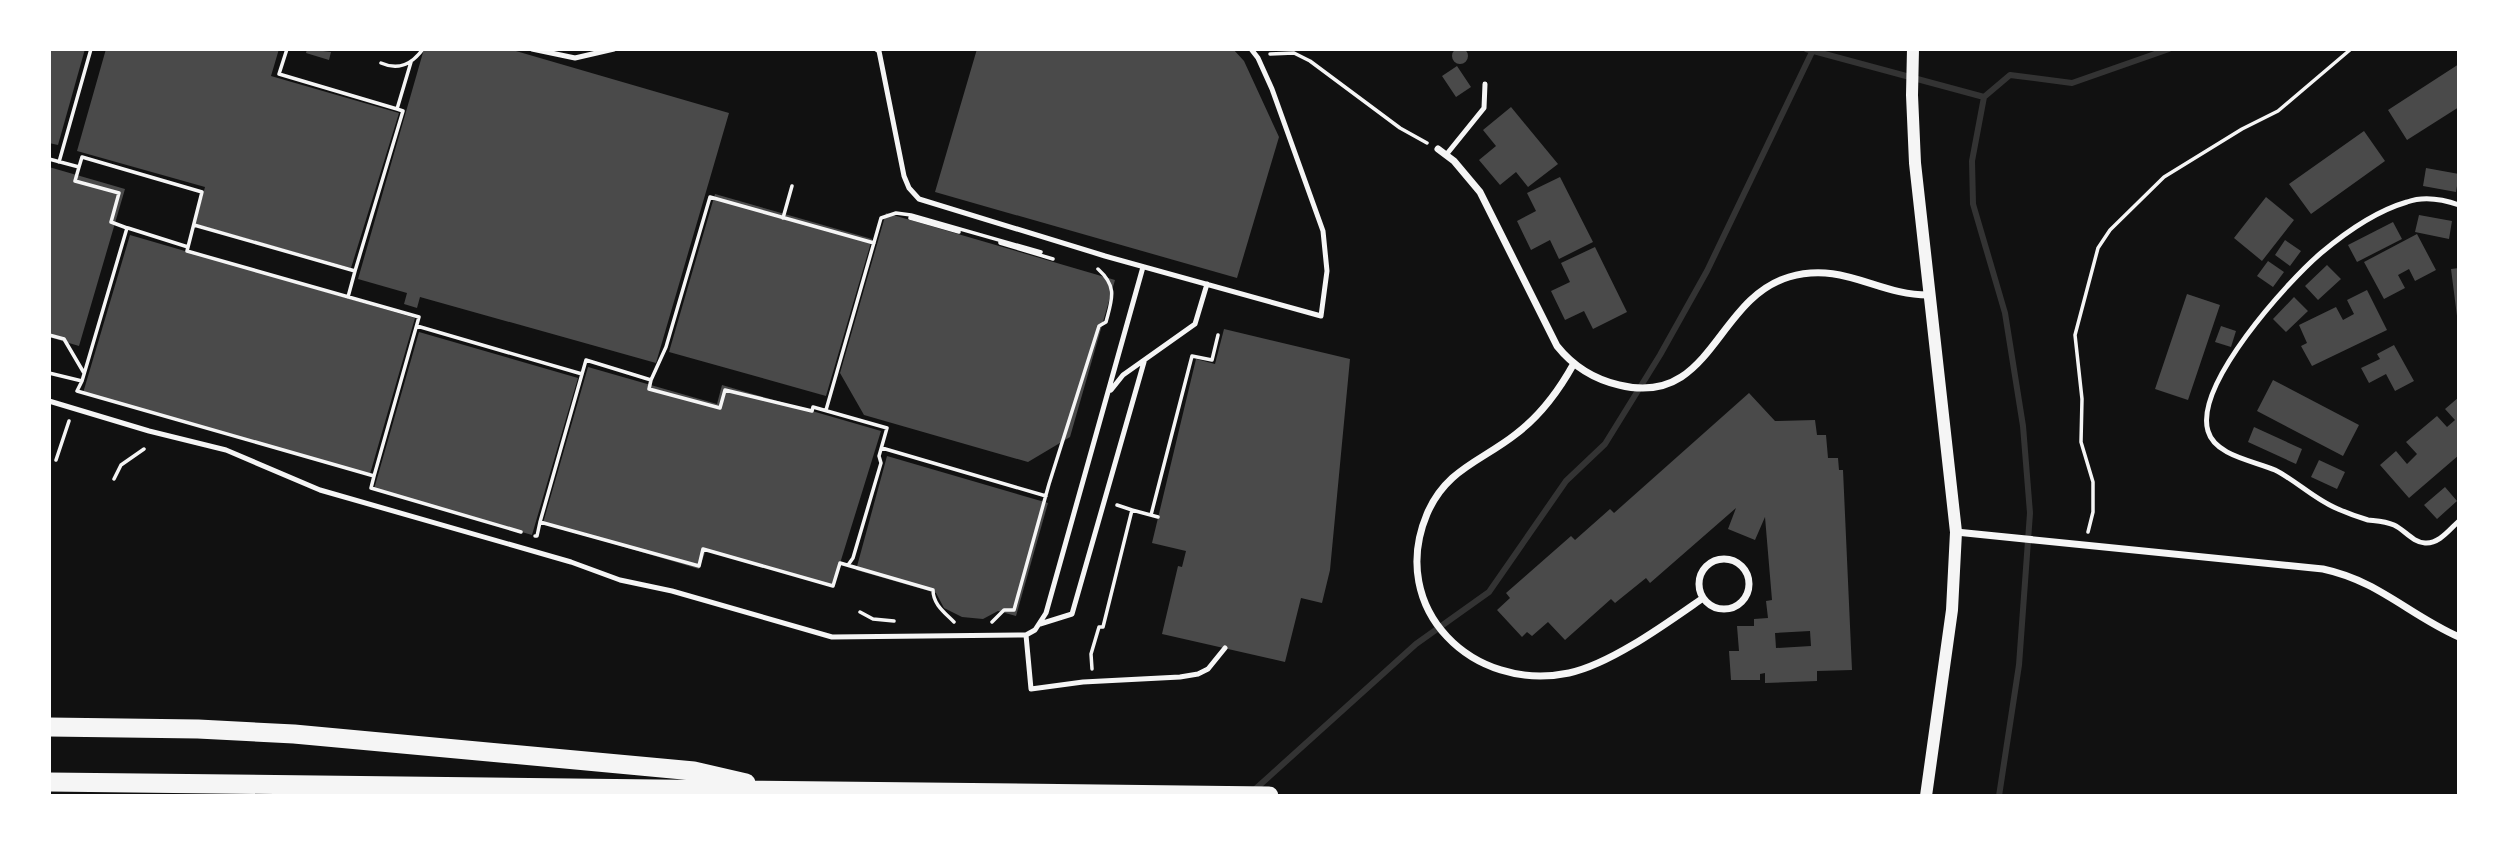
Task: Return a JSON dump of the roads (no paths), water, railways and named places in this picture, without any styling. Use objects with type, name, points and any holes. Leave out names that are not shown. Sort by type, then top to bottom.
[{"type":"highway","points":[[49,727],[229,730],[376,741],[694,771],[781,791]]},
{"type":"highway","points":[[49,782],[1269,796]]},
{"type":"street","points":[[1913,49],[1915,163],[1956,532],[1952,610],[1926,796]]},
{"type":"street","points":[[1438,149],[1480,192],[1557,346],[1573,365],[1597,378],[1625,387],[1648,387],[1673,381],[1700,364],[1740,309],[1754,295],[1773,283],[1798,275],[1846,275],[1904,294],[1931,295]]},
{"type":"street","points":[[1573,365],[1542,411],[1515,435],[1464,467],[1435,497],[1422,526],[1416,556],[1419,589],[1434,621],[1455,646],[1483,663],[1517,673],[1550,675],[1576,671],[1598,662],[1703,598]]},
{"type":"street","points":[[1956,532],[2300,566],[2339,573],[2370,585],[2459,637]]},
{"type":"street","points":[[1721,559],[1730,559],[1745,569],[1750,586],[1742,602],[1735,607],[1718,609],[1703,598],[1698,586],[1699,578],[1707,565],[1721,559]]},
{"type":"lane","points":[[531,49],[575,58],[614,49]]},
{"type":"lane","points":[[876,49],[879,51],[904,176],[909,188],[919,199],[1143,267],[1321,316],[1328,271],[1323,232],[1272,89],[1251,49]]},
{"type":"lane","points":[[1446,155],[1483,108],[1485,84]]},
{"type":"lane","points":[[2459,205],[2430,199],[2407,202],[2372,218],[2321,253],[2275,301],[2231,360],[2211,396],[2207,422],[2211,439],[2223,449],[2274,469],[2328,505],[2366,519],[2392,524],[2417,541],[2437,541],[2459,521]]},
{"type":"lane","points":[[49,401],[149,431],[226,450],[320,490],[558,558],[621,580],[832,637],[1027,635],[1040,624],[1046,613],[1143,267]]},
{"type":"lane","points":[[1109,392],[1123,375],[1195,324],[1207,284]]},
{"type":"lane","points":[[1040,624],[1072,614],[1144,362]]},
{"type":"lane","points":[[1027,635],[1031,689],[1198,674],[1208,669],[1225,648]]},
{"type":"waterway","points":[[1806,49],[1984,97]]},
{"type":"waterway","points":[[1999,796],[2019,665],[2030,513],[2023,426],[2005,313],[1973,204],[1972,161],[1984,97],[2010,75],[2072,83],[2169,49]]},
{"type":"waterway","points":[[1252,792],[1416,644],[1489,592],[1566,481],[1605,444],[1660,355],[1707,271],[1812,52]]}]
